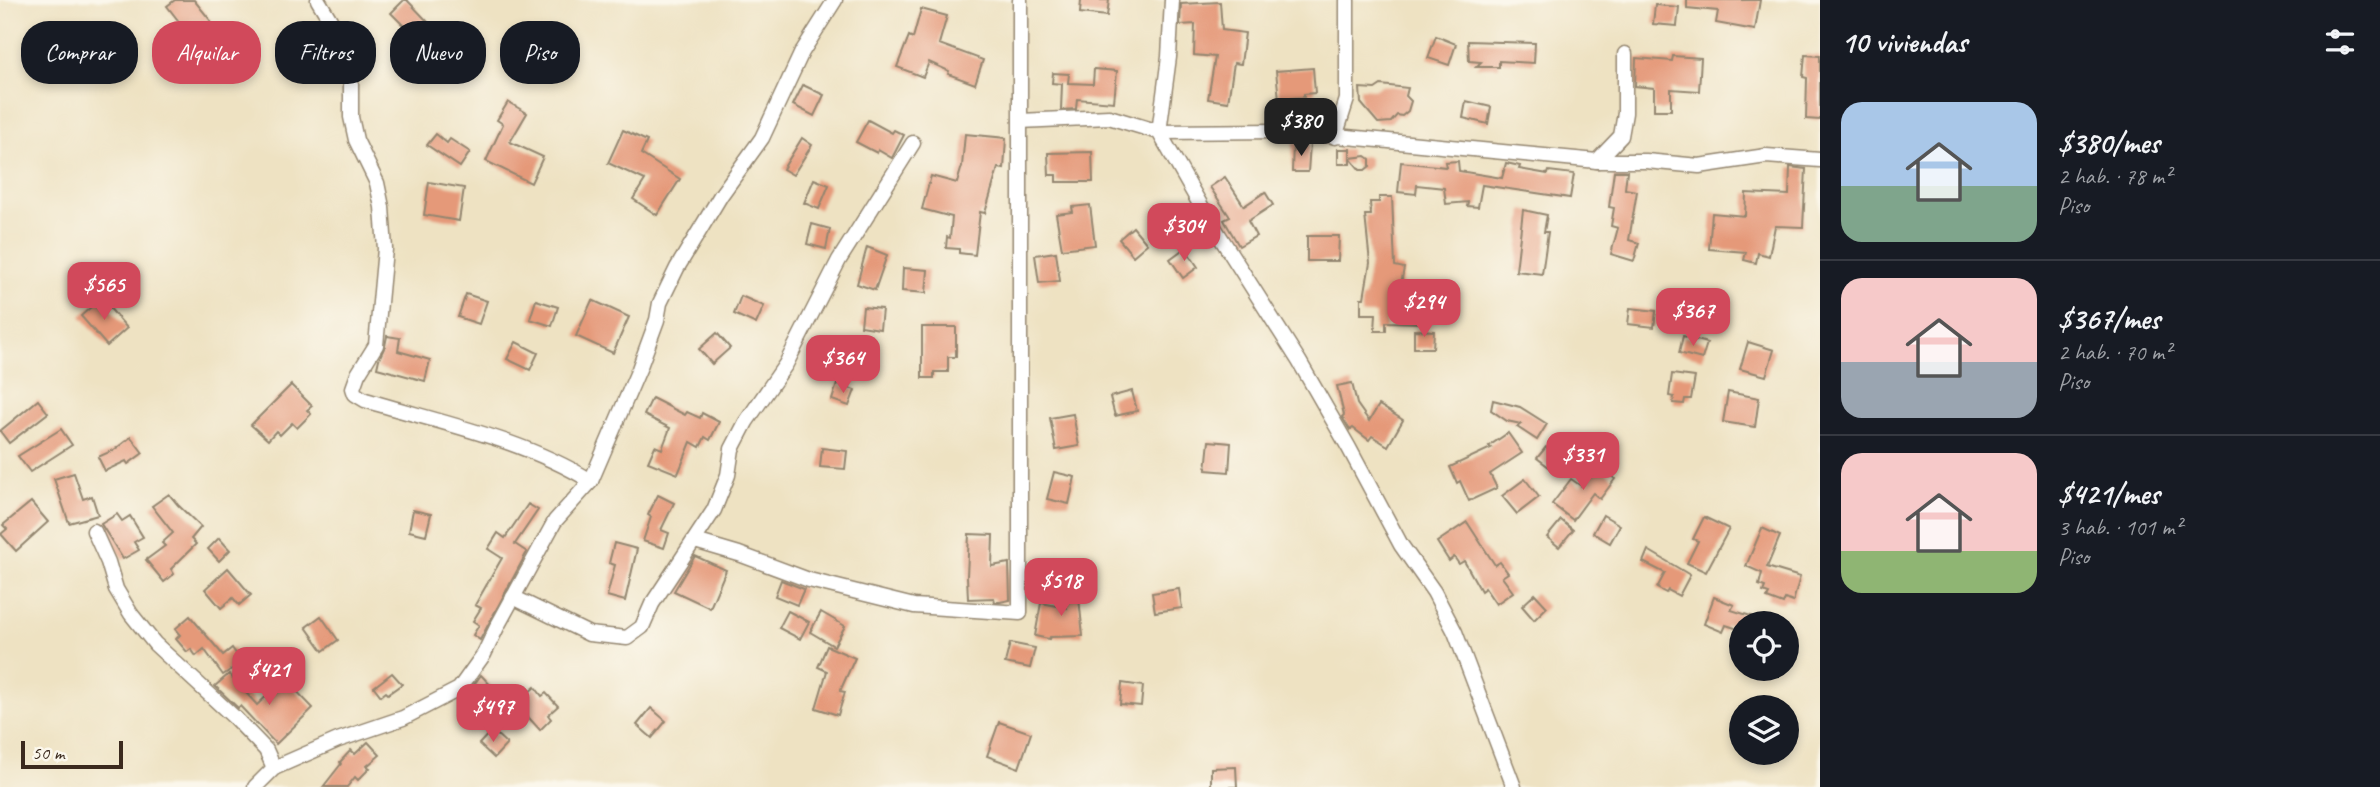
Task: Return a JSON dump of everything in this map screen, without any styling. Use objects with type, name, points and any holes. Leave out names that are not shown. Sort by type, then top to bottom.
[{"type":"street","points":[[318,0],[344,43],[351,65],[351,117],[356,140],[377,183],[382,207],[385,249],[376,345],[358,374],[353,388],[355,394],[365,400],[516,445],[564,464],[592,481]]},
{"type":"street","points":[[255,787],[274,768],[338,740],[403,718],[459,689],[484,654],[555,521],[592,481],[639,369],[657,320],[660,303],[677,268],[721,195],[762,138],[802,52],[835,0]]},
{"type":"street","points":[[695,541],[809,580],[914,606],[1020,613],[1020,0]]},
{"type":"street","points":[[1172,0],[1169,57],[1159,132],[1205,213],[1349,448],[1401,545],[1434,592],[1455,632],[1514,787]]},
{"type":"street","points":[[1335,138],[1347,99],[1347,0]]},
{"type":"street","points":[[1597,161],[1621,136],[1625,113],[1625,54]]},
{"type":"street","points":[[1020,121],[1109,117],[1159,132],[1285,131],[1335,138],[1597,161],[1646,161],[1699,166],[1766,156],[1820,160]]},
{"type":"street","points":[[513,597],[589,634],[627,638],[642,627],[652,604],[674,568],[695,541],[719,498],[729,475],[732,449],[746,422],[786,364],[839,260],[913,143]]},
{"type":"street","points":[[94,531],[116,589],[131,614],[155,644],[265,750],[274,768]]},
{"type":"building","points":[[175,0],[194,0],[211,21],[179,21],[167,6]]},
{"type":"building","points":[[407,0],[427,21],[399,21],[391,13]]},
{"type":"building","points":[[1081,0],[1109,0],[1107,16],[1080,13]]},
{"type":"building","points":[[1687,0],[1760,0],[1755,30],[1716,23],[1718,11],[1687,8]]},
{"type":"building","points":[[1220,2],[1222,30],[1245,33],[1241,64],[1234,63],[1228,102],[1208,99],[1215,57],[1194,55],[1195,24],[1180,25],[1181,4]]},
{"type":"building","points":[[1655,5],[1679,7],[1677,26],[1653,24]]},
{"type":"building","points":[[921,9],[947,16],[939,44],[983,60],[975,84],[948,74],[949,71],[929,62],[923,77],[897,67],[909,36],[913,38]]},
{"type":"building","points":[[1436,36],[1456,44],[1449,65],[1428,58]]},
{"type":"building","points":[[1468,41],[1535,43],[1534,63],[1499,61],[1499,67],[1476,67],[1481,62],[1469,61]]},
{"type":"building","points":[[1805,55],[1820,56],[1820,120],[1806,119],[1807,78],[1803,77]]},
{"type":"building","points":[[1673,56],[1701,58],[1699,91],[1671,89],[1671,110],[1654,110],[1654,88],[1635,86],[1636,58],[1672,61]]},
{"type":"building","points":[[1313,68],[1315,93],[1304,94],[1304,97],[1279,99],[1276,71]]},
{"type":"building","points":[[1094,69],[1117,71],[1114,102],[1077,99],[1076,109],[1061,110],[1062,84],[1052,83],[1053,73],[1069,74],[1068,83],[1093,84]]},
{"type":"building","points":[[803,85],[824,95],[814,116],[793,105]]},
{"type":"building","points":[[1381,85],[1408,88],[1406,96],[1411,101],[1408,111],[1402,116],[1397,115],[1391,122],[1378,123],[1361,103],[1360,88],[1375,89]]},
{"type":"building","points":[[1466,101],[1491,107],[1488,124],[1463,118]]},
{"type":"building","points":[[508,102],[527,113],[510,142],[543,157],[531,183],[486,161],[503,124],[497,120]]},
{"type":"building","points":[[868,120],[892,133],[894,130],[904,135],[892,158],[856,142]]},
{"type":"building","points":[[623,130],[647,141],[641,154],[680,179],[657,215],[633,199],[645,180],[608,163]]},
{"type":"building","points":[[436,134],[447,143],[450,139],[470,152],[460,167],[427,145]]},
{"type":"building","points":[[965,134],[1006,138],[1004,169],[998,168],[985,213],[980,212],[975,255],[946,248],[952,217],[922,209],[931,176],[957,183],[962,166]]},
{"type":"building","points":[[802,138],[812,145],[793,175],[783,169]]},
{"type":"building","points":[[1293,143],[1310,144],[1308,172],[1292,172]]},
{"type":"building","points":[[1338,149],[1350,149],[1350,164],[1338,164]]},
{"type":"building","points":[[1092,152],[1093,182],[1056,182],[1056,175],[1049,175],[1048,153]]},
{"type":"building","points":[[1366,156],[1370,159],[1370,166],[1360,170],[1350,158]]},
{"type":"building","points":[[1458,161],[1459,171],[1502,178],[1506,163],[1520,166],[1519,169],[1548,174],[1549,171],[1574,174],[1570,198],[1482,185],[1478,207],[1467,206],[1468,202],[1446,204],[1444,188],[1417,185],[1416,194],[1398,192],[1401,162],[1446,167],[1445,162]]},
{"type":"building","points":[[1790,167],[1806,169],[1803,227],[1775,226],[1769,256],[1758,253],[1756,263],[1744,260],[1746,252],[1709,249],[1712,213],[1745,216],[1746,193],[1789,195]]},
{"type":"building","points":[[1614,171],[1627,171],[1625,189],[1637,191],[1629,240],[1639,243],[1634,261],[1611,254],[1618,228],[1611,226],[1614,208],[1609,207]]},
{"type":"building","points":[[1225,177],[1244,206],[1265,192],[1273,205],[1248,221],[1256,236],[1239,246],[1224,220],[1230,217],[1210,187]]},
{"type":"building","points":[[814,179],[829,185],[819,209],[804,203]]},
{"type":"building","points":[[429,182],[464,188],[459,221],[424,215]]},
{"type":"building","points":[[1379,197],[1392,197],[1395,266],[1404,268],[1397,305],[1422,307],[1421,323],[1386,322],[1386,331],[1375,331],[1376,314],[1361,314],[1361,298],[1364,298],[1370,263],[1365,215],[1371,215],[1370,202],[1379,202]]},
{"type":"building","points":[[1090,205],[1095,245],[1062,249],[1056,214],[1073,212],[1072,207]]},
{"type":"building","points":[[1523,210],[1547,215],[1544,232],[1548,232],[1542,274],[1516,271]]},
{"type":"building","points":[[812,224],[830,229],[826,249],[807,244]]},
{"type":"building","points":[[1133,227],[1147,244],[1133,256],[1119,239]]},
{"type":"building","points":[[1307,236],[1339,236],[1338,261],[1307,261]]},
{"type":"building","points":[[867,247],[887,255],[875,290],[857,284]]},
{"type":"building","points":[[1185,248],[1198,267],[1183,278],[1170,259]]},
{"type":"building","points":[[1056,252],[1060,281],[1039,283],[1035,255]]},
{"type":"building","points":[[903,268],[928,270],[926,293],[902,291]]},
{"type":"building","points":[[466,294],[487,301],[479,324],[458,317]]},
{"type":"building","points":[[741,296],[764,306],[756,324],[734,314]]},
{"type":"building","points":[[101,298],[127,328],[107,346],[81,316]]},
{"type":"building","points":[[536,300],[558,307],[552,326],[530,319]]},
{"type":"building","points":[[592,300],[629,317],[613,353],[576,336]]},
{"type":"building","points":[[863,307],[882,309],[880,329],[861,326]]},
{"type":"building","points":[[1630,308],[1656,311],[1654,327],[1628,324]]},
{"type":"building","points":[[922,327],[956,327],[956,357],[948,357],[948,372],[934,372],[934,378],[922,378]]},
{"type":"building","points":[[1414,330],[1434,331],[1433,348],[1414,348]]},
{"type":"building","points":[[717,333],[730,348],[712,364],[699,349]]},
{"type":"building","points":[[387,336],[400,338],[398,351],[430,360],[425,381],[377,368]]},
{"type":"building","points":[[1683,336],[1707,343],[1702,359],[1679,353]]},
{"type":"building","points":[[516,342],[538,353],[530,370],[507,359]]},
{"type":"building","points":[[1748,342],[1774,350],[1766,376],[1740,369]]},
{"type":"building","points":[[1672,374],[1695,377],[1691,399],[1685,399],[1684,404],[1673,403],[1674,397],[1669,396]]},
{"type":"building","points":[[1352,383],[1357,404],[1369,421],[1379,405],[1403,420],[1388,446],[1372,436],[1369,440],[1353,428],[1350,430],[1342,417],[1344,415],[1337,386]]},
{"type":"building","points":[[837,384],[855,390],[849,406],[832,400]]},
{"type":"building","points":[[291,385],[312,406],[307,410],[311,414],[297,428],[292,423],[280,435],[276,431],[268,440],[251,425]]},
{"type":"building","points":[[1132,391],[1137,411],[1115,416],[1110,397]]},
{"type":"building","points":[[1728,392],[1759,398],[1755,427],[1723,422]]},
{"type":"building","points":[[652,398],[685,415],[687,412],[700,418],[702,413],[719,422],[710,440],[705,437],[700,447],[691,442],[678,474],[648,462],[655,446],[662,449],[670,428],[644,415]]},
{"type":"building","points":[[38,400],[48,413],[9,443],[0,431]]},
{"type":"building","points":[[1493,400],[1520,407],[1547,424],[1537,440],[1517,427],[1521,424],[1507,421],[1491,410]]},
{"type":"building","points":[[1073,414],[1079,446],[1056,450],[1050,418]]},
{"type":"building","points":[[61,429],[72,445],[30,472],[18,456]]},
{"type":"building","points":[[1508,433],[1522,453],[1490,474],[1497,488],[1469,501],[1450,467],[1491,448],[1489,446]]},
{"type":"building","points":[[131,437],[143,453],[128,464],[126,461],[105,471],[98,457],[114,450]]},
{"type":"building","points":[[1209,441],[1231,443],[1229,472],[1206,470]]},
{"type":"building","points":[[1546,447],[1562,459],[1553,470],[1537,458]]},
{"type":"building","points":[[822,448],[847,451],[845,469],[820,467]]},
{"type":"building","points":[[1598,465],[1615,479],[1600,499],[1593,493],[1573,520],[1552,504],[1571,479],[1581,486]]},
{"type":"building","points":[[1054,472],[1075,477],[1069,504],[1047,499]]},
{"type":"building","points":[[74,473],[83,499],[92,496],[98,515],[69,523],[54,479]]},
{"type":"building","points":[[1525,479],[1539,497],[1517,514],[1502,496]]},
{"type":"building","points":[[169,494],[201,527],[191,539],[196,544],[171,569],[174,574],[164,582],[146,560],[165,546],[162,543],[173,533],[152,506]]},
{"type":"building","points":[[658,495],[674,503],[661,530],[669,533],[664,548],[643,541],[651,517],[648,515]]},
{"type":"building","points":[[31,502],[48,522],[16,551],[1,534],[7,529],[3,525]]},
{"type":"building","points":[[528,504],[538,510],[515,544],[527,552],[480,640],[473,635],[479,625],[473,621],[481,608],[475,605],[502,558],[488,549],[498,533],[505,538]]},
{"type":"building","points":[[413,510],[431,514],[426,535],[409,531]]},
{"type":"building","points":[[117,514],[122,521],[130,516],[143,537],[134,542],[139,550],[123,559],[101,524]]},
{"type":"building","points":[[1603,515],[1620,525],[1610,543],[1593,533]]},
{"type":"building","points":[[1704,517],[1729,529],[1706,572],[1687,563],[1698,541],[1693,539]]},
{"type":"building","points":[[1561,520],[1573,530],[1559,547],[1547,537]]},
{"type":"building","points":[[1467,522],[1495,565],[1500,562],[1508,573],[1502,577],[1513,592],[1496,604],[1485,588],[1481,591],[1464,561],[1459,564],[1454,557],[1449,561],[1437,542]]},
{"type":"building","points":[[1762,528],[1780,536],[1767,567],[1800,577],[1793,602],[1785,599],[1783,604],[1767,598],[1769,594],[1763,592],[1765,587],[1759,585],[1762,573],[1746,566]]},
{"type":"building","points":[[969,534],[993,535],[992,566],[1009,563],[1010,600],[995,602],[994,598],[968,599]]},
{"type":"building","points":[[219,538],[230,550],[219,561],[208,549]]},
{"type":"building","points":[[614,543],[637,549],[625,601],[607,596],[615,565],[609,563]]},
{"type":"building","points":[[1648,550],[1690,575],[1679,596],[1657,588],[1665,573],[1643,562]]},
{"type":"building","points":[[695,556],[726,570],[710,608],[674,591]]},
{"type":"building","points":[[228,568],[251,595],[239,605],[233,598],[221,608],[205,589]]},
{"type":"building","points":[[781,580],[804,589],[797,605],[775,596]]},
{"type":"building","points":[[1078,589],[1083,636],[1049,639],[1035,636],[1041,603],[1067,608],[1064,591]]},
{"type":"building","points":[[1179,589],[1182,608],[1155,612],[1152,593]]},
{"type":"building","points":[[1535,594],[1547,607],[1534,620],[1522,606]]},
{"type":"building","points":[[1714,597],[1734,605],[1731,610],[1734,611],[1729,611],[1729,626],[1726,625],[1723,632],[1704,624]]},
{"type":"building","points":[[788,611],[809,622],[800,639],[779,628]]},
{"type":"building","points":[[821,612],[845,626],[834,646],[810,632]]},
{"type":"building","points":[[190,616],[223,655],[232,648],[242,662],[223,675],[204,649],[196,656],[191,649],[187,652],[176,639],[180,635],[175,629]]},
{"type":"building","points":[[321,616],[338,640],[323,651],[306,627]]},
{"type":"building","points":[[1010,643],[1035,648],[1030,668],[1005,663]]},
{"type":"building","points":[[827,646],[855,658],[840,691],[845,692],[838,715],[816,708],[827,671],[818,667]]},
{"type":"building","points":[[392,673],[402,684],[381,696],[374,687]]},
{"type":"building","points":[[229,674],[257,705],[285,679],[313,708],[276,744],[240,706],[238,708],[215,686]]},
{"type":"building","points":[[481,675],[495,690],[481,702],[470,690]]},
{"type":"building","points":[[1122,683],[1143,686],[1141,706],[1120,704]]},
{"type":"building","points":[[535,687],[542,696],[546,693],[558,706],[548,715],[551,719],[540,730],[520,708],[525,704],[521,699]]},
{"type":"building","points":[[651,708],[666,721],[652,738],[637,725]]},
{"type":"building","points":[[999,722],[1031,733],[1019,768],[987,756]]},
{"type":"building","points":[[492,730],[507,744],[494,758],[479,744]]},
{"type":"building","points":[[368,742],[380,755],[367,766],[370,768],[358,780],[355,777],[347,787],[323,787],[351,750],[355,754]]},
{"type":"building","points":[[1236,767],[1237,787],[1211,787],[1211,768]]}]
